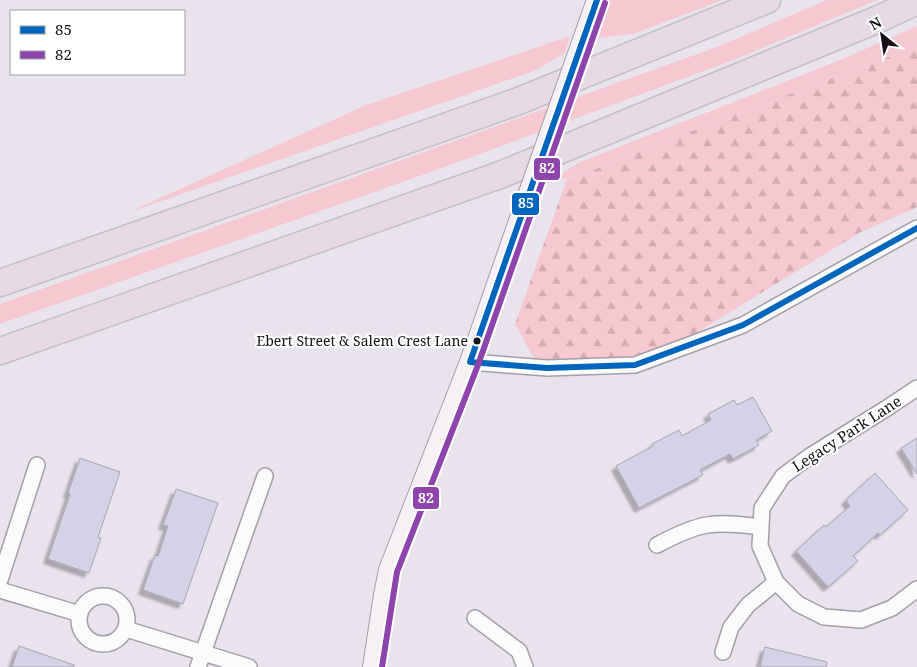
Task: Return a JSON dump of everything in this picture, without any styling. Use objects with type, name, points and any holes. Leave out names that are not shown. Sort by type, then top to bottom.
[{"type":"highway","points":[[0,284],[516,102],[766,0]]},
{"type":"highway","points":[[0,351],[500,175],[881,18],[917,1]]},
{"type":"main road","points":[[373,667],[389,570],[470,362],[596,2]]},
{"type":"street","points":[[470,362],[547,368],[635,366],[742,326],[917,228]]},
{"type":"street","name":"Legacy Park Lane","points":[[917,388],[810,456],[783,476],[762,508],[760,546],[776,582],[798,604],[824,616],[861,620],[892,608],[917,588]]},
{"type":"street","points":[[0,580],[37,465]]},
{"type":"street","points":[[201,660],[265,476]]},
{"type":"street","points":[[657,545],[682,533],[706,525],[726,524],[762,527]]},
{"type":"street","points":[[723,652],[731,627],[748,606],[776,582]]},
{"type":"street","points":[[0,590],[80,614]]},
{"type":"street","points":[[100,596],[113,597],[123,605],[128,617],[126,629],[118,639],[107,644],[94,643],[84,635],[79,624],[81,611],[88,601],[100,596]]},
{"type":"street","points":[[475,618],[519,651],[526,667]]},
{"type":"street","points":[[126,629],[201,660],[249,667]]},
{"type":"green space","points":[[609,0],[722,0],[633,34],[597,38]]},
{"type":"green space","points":[[827,0],[877,0],[736,59],[428,173],[0,324],[0,304],[717,47]]},
{"type":"green space","points":[[917,26],[917,44],[891,56],[581,175],[546,183],[578,163],[838,61]]},
{"type":"green space","points":[[570,36],[565,53],[534,71],[127,213],[364,106]]},
{"type":"green space","points":[[917,44],[917,207],[859,233],[681,342],[602,374],[550,376],[532,355],[515,324],[567,179],[891,56]]},
{"type":"building","points":[[753,397],[772,431],[756,440],[759,445],[733,459],[730,454],[700,470],[703,475],[639,508],[616,466],[679,430],[682,436],[711,420],[708,414],[734,400],[737,405]]},
{"type":"building","points":[[917,438],[917,474],[901,448]]},
{"type":"building","points":[[80,458],[120,472],[98,537],[101,538],[89,573],[48,559]]},
{"type":"building","points":[[875,473],[908,510],[880,535],[878,533],[853,556],[858,561],[828,587],[796,551],[824,525],[826,527],[850,506],[846,500]]},
{"type":"building","points":[[176,489],[218,503],[183,604],[143,590],[155,555],[158,556],[168,526],[163,525]]},
{"type":"building","points":[[19,646],[74,665],[74,667],[12,667]]},
{"type":"building","points":[[765,647],[827,662],[826,667],[760,667]]},
{"type":"transit line","name":"85","points":[[597,0],[470,362],[547,368],[635,365],[743,325],[917,228]]},
{"type":"transit line","name":"82","points":[[382,667],[397,572],[478,365],[605,3]]},
{"type":"place","name":"Ebert Street & Salem Crest Lane","points":[[477,341]]}]
